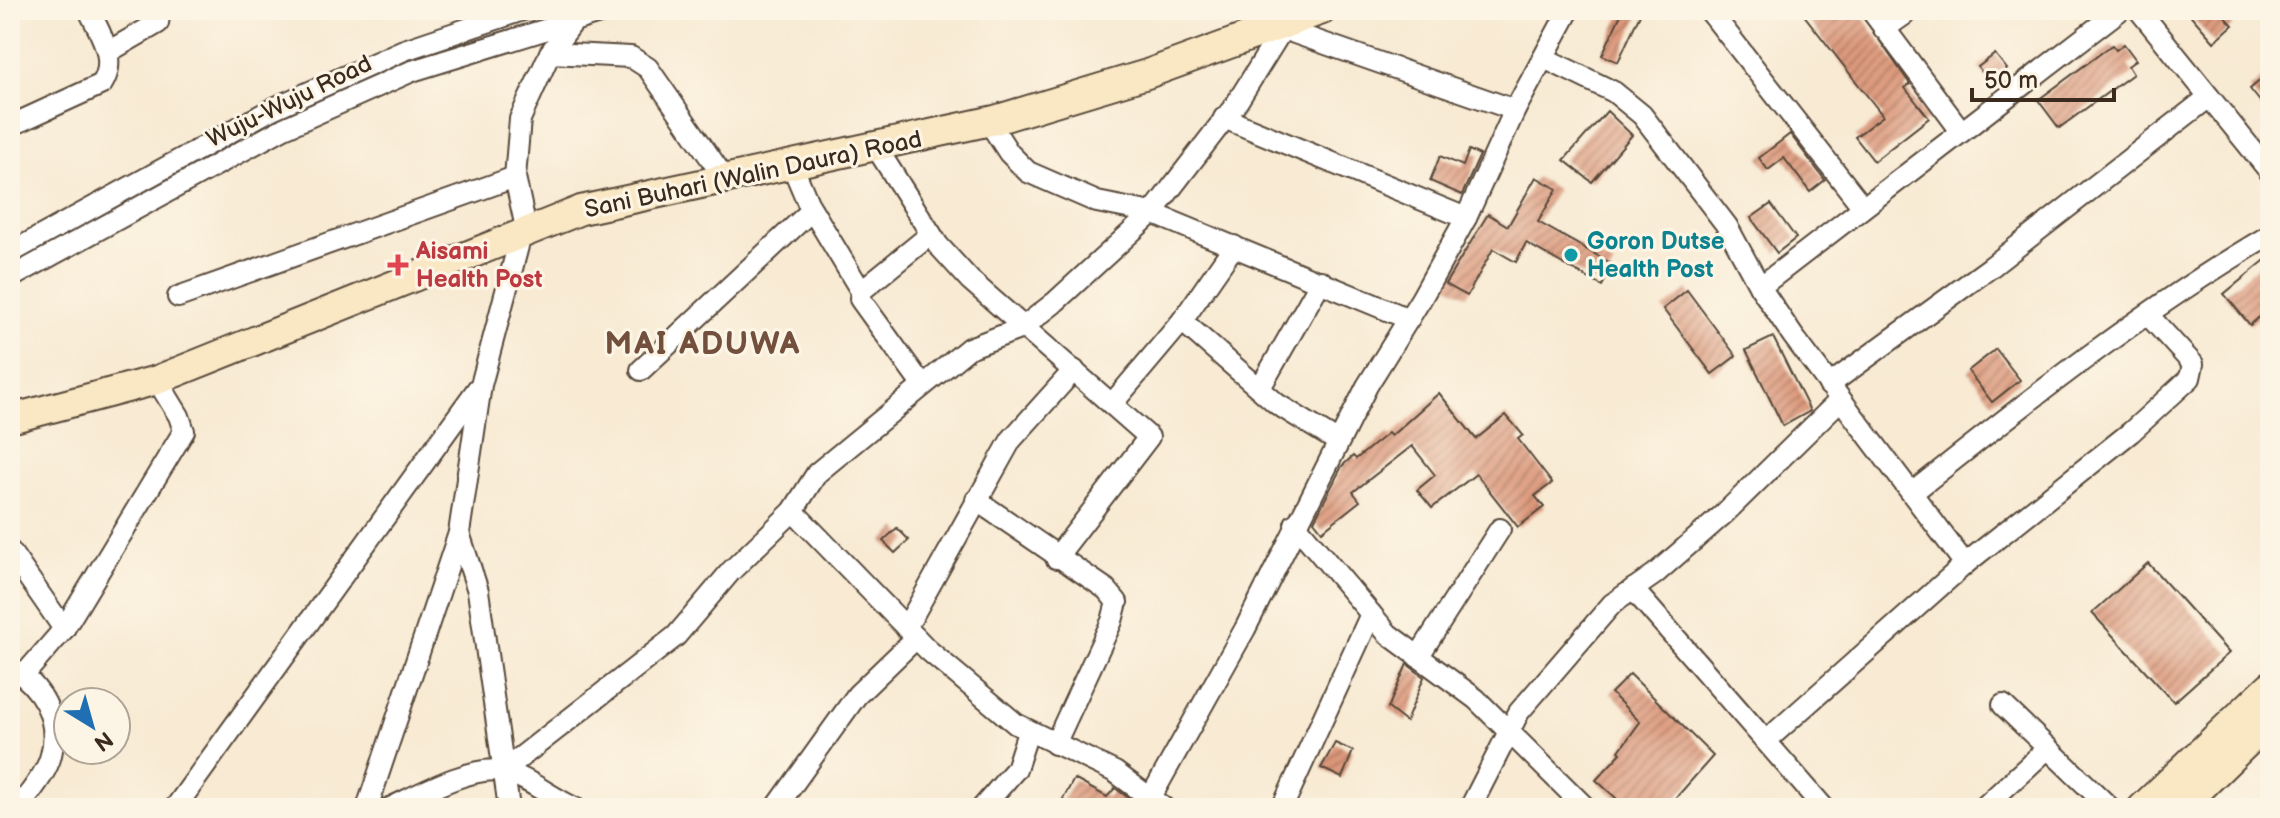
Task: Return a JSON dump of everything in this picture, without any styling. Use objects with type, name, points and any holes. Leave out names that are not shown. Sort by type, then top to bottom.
[{"type":"street","points":[[10,126],[102,84],[109,72],[108,52],[89,10]]},
{"type":"street","points":[[108,52],[158,23],[160,10]]},
{"type":"street","name":"Wuju-Wuju Road","points":[[10,253],[274,108],[404,50],[523,10]]},
{"type":"street","name":"Wuju-Wuju Road","points":[[10,278],[284,128],[412,71],[577,15],[609,10]]},
{"type":"street","name":"Sani Buhari (Walin Daura) Road","points":[[10,419],[157,380],[581,210],[989,122],[1147,74],[1322,10]]},
{"type":"street","points":[[793,511],[911,633],[1028,732],[1115,772],[1158,802],[1337,441],[1466,218],[1515,110],[1569,10]]},
{"type":"street","points":[[1709,10],[1862,206]]},
{"type":"street","points":[[1871,10],[1961,131]]},
{"type":"street","points":[[1884,29],[1911,10]]},
{"type":"street","points":[[1760,287],[2120,10]]},
{"type":"street","points":[[2139,10],[2270,172]]},
{"type":"street","points":[[367,808],[459,533],[481,385],[524,234],[515,177],[520,119],[550,53],[577,15]]},
{"type":"street","points":[[503,771],[676,636],[731,571],[793,511],[817,473],[969,348],[1022,328],[1054,303],[1152,213],[1224,118],[1285,26],[1515,110]]},
{"type":"street","points":[[550,53],[631,57],[648,68],[725,179]]},
{"type":"street","points":[[1544,58],[1614,92],[1642,115],[1727,226],[1760,287],[1834,392],[1965,564]]},
{"type":"street","points":[[1470,808],[1519,712],[1612,604],[1725,513],[1834,392],[2209,97]]},
{"type":"street","points":[[1224,118],[1466,218]]},
{"type":"street","points":[[989,122],[1009,153],[1028,172],[1097,202],[1152,213],[1409,319]]},
{"type":"street","points":[[876,147],[931,234],[970,280],[1149,440],[1056,558]]},
{"type":"street","points":[[792,165],[812,210],[861,291],[860,299],[922,385]]},
{"type":"street","points":[[178,297],[515,177]]},
{"type":"street","points":[[641,370],[812,210]]},
{"type":"street","points":[[861,291],[931,234]]},
{"type":"street","points":[[1912,493],[2015,411],[2227,261],[2270,235]]},
{"type":"street","points":[[1112,404],[1182,321],[1234,246]]},
{"type":"street","points":[[1260,388],[1321,281]]},
{"type":"street","points":[[1767,740],[1965,564],[2131,432],[2190,378],[2193,364],[2149,316]]},
{"type":"street","points":[[1182,321],[1277,404],[1337,441]]},
{"type":"street","points":[[776,808],[857,695],[911,633],[976,500],[1011,440],[1074,370]]},
{"type":"street","points":[[19,808],[51,757],[53,732],[41,691],[17,670],[64,629],[184,431],[179,416],[157,380]]},
{"type":"street","points":[[175,808],[481,385]]},
{"type":"street","points":[[976,500],[1056,558],[1106,589],[1117,602],[1112,621],[1055,744]]},
{"type":"street","points":[[1295,524],[1388,634],[1476,699],[1586,808]]},
{"type":"street","points":[[1418,657],[1500,529]]},
{"type":"street","points":[[459,533],[478,591],[509,808]]},
{"type":"street","points":[[10,551],[64,629]]},
{"type":"street","points":[[1633,589],[1824,808]]},
{"type":"street","points":[[1282,808],[1371,614]]},
{"type":"street","points":[[2142,808],[2270,686]]},
{"type":"street","points":[[2003,705],[2110,808]]},
{"type":"street","points":[[2180,808],[2270,720]]},
{"type":"street","points":[[982,808],[1016,769],[1028,732]]},
{"type":"street","points":[[1983,808],[2048,748]]},
{"type":"street","points":[[390,808],[448,782],[479,773],[503,771],[575,808]]},
{"type":"building","points":[[1623,10],[1640,14],[1618,62],[1602,55]]},
{"type":"building","points":[[1800,10],[1858,10],[1910,84],[1905,88],[1929,118],[1874,161],[1855,137],[1883,116]]},
{"type":"building","points":[[2186,10],[2219,10],[2233,25],[2214,42]]},
{"type":"building","points":[[2124,44],[2136,60],[2128,66],[2133,74],[2059,128],[2038,100],[2112,45],[2116,50]]},
{"type":"building","points":[[1995,54],[2007,69],[1990,82],[1978,67]]},
{"type":"building","points":[[2270,72],[2270,114],[2250,89]]},
{"type":"building","points":[[1607,111],[1632,135],[1592,182],[1564,160]]},
{"type":"building","points":[[1790,134],[1825,180],[1810,192],[1784,158],[1768,170],[1759,158]]},
{"type":"building","points":[[1469,150],[1480,155],[1462,195],[1430,181],[1440,156],[1463,166]]},
{"type":"building","points":[[1536,177],[1557,189],[1538,222],[1614,265],[1602,286],[1526,243],[1516,262],[1493,249],[1467,296],[1445,284],[1488,214],[1508,226]]},
{"type":"building","points":[[1771,204],[1796,238],[1777,253],[1751,218]]},
{"type":"building","points":[[2270,256],[2270,308],[2250,325],[2224,294]]},
{"type":"building","points":[[1687,290],[1736,356],[1712,374],[1663,309]]},
{"type":"building","points":[[1773,337],[1810,411],[1783,426],[1746,350]]},
{"type":"building","points":[[1996,349],[2020,380],[1992,402],[1968,371]]},
{"type":"building","points":[[1439,393],[1476,439],[1506,415],[1523,435],[1518,439],[1552,483],[1535,496],[1544,507],[1518,527],[1476,474],[1432,508],[1417,490],[1435,475],[1412,446],[1353,492],[1360,501],[1322,531],[1314,521],[1342,466],[1353,456],[1356,459],[1388,433],[1391,436]]},
{"type":"building","points":[[897,528],[909,540],[895,553],[883,541]]},
{"type":"building","points":[[2148,563],[2229,653],[2174,702],[2092,613]]},
{"type":"building","points":[[1407,664],[1424,677],[1406,722],[1388,708]]},
{"type":"building","points":[[1630,674],[1713,756],[1667,808],[1627,808],[1596,780],[1621,753],[1619,751],[1640,722],[1611,693]]},
{"type":"building","points":[[1335,743],[1353,751],[1342,778],[1321,768]]},
{"type":"building","points":[[1074,779],[1107,797],[1115,788],[1142,808],[1058,808]]},
{"type":"place","name":"Goron Dutse Health Post","points":[[1571,255]]},
{"type":"place","name":"Aisami Health Post","points":[[398,265]]},
{"type":"district","name":"MAI ADUWA","points":[[703,343]]}]
